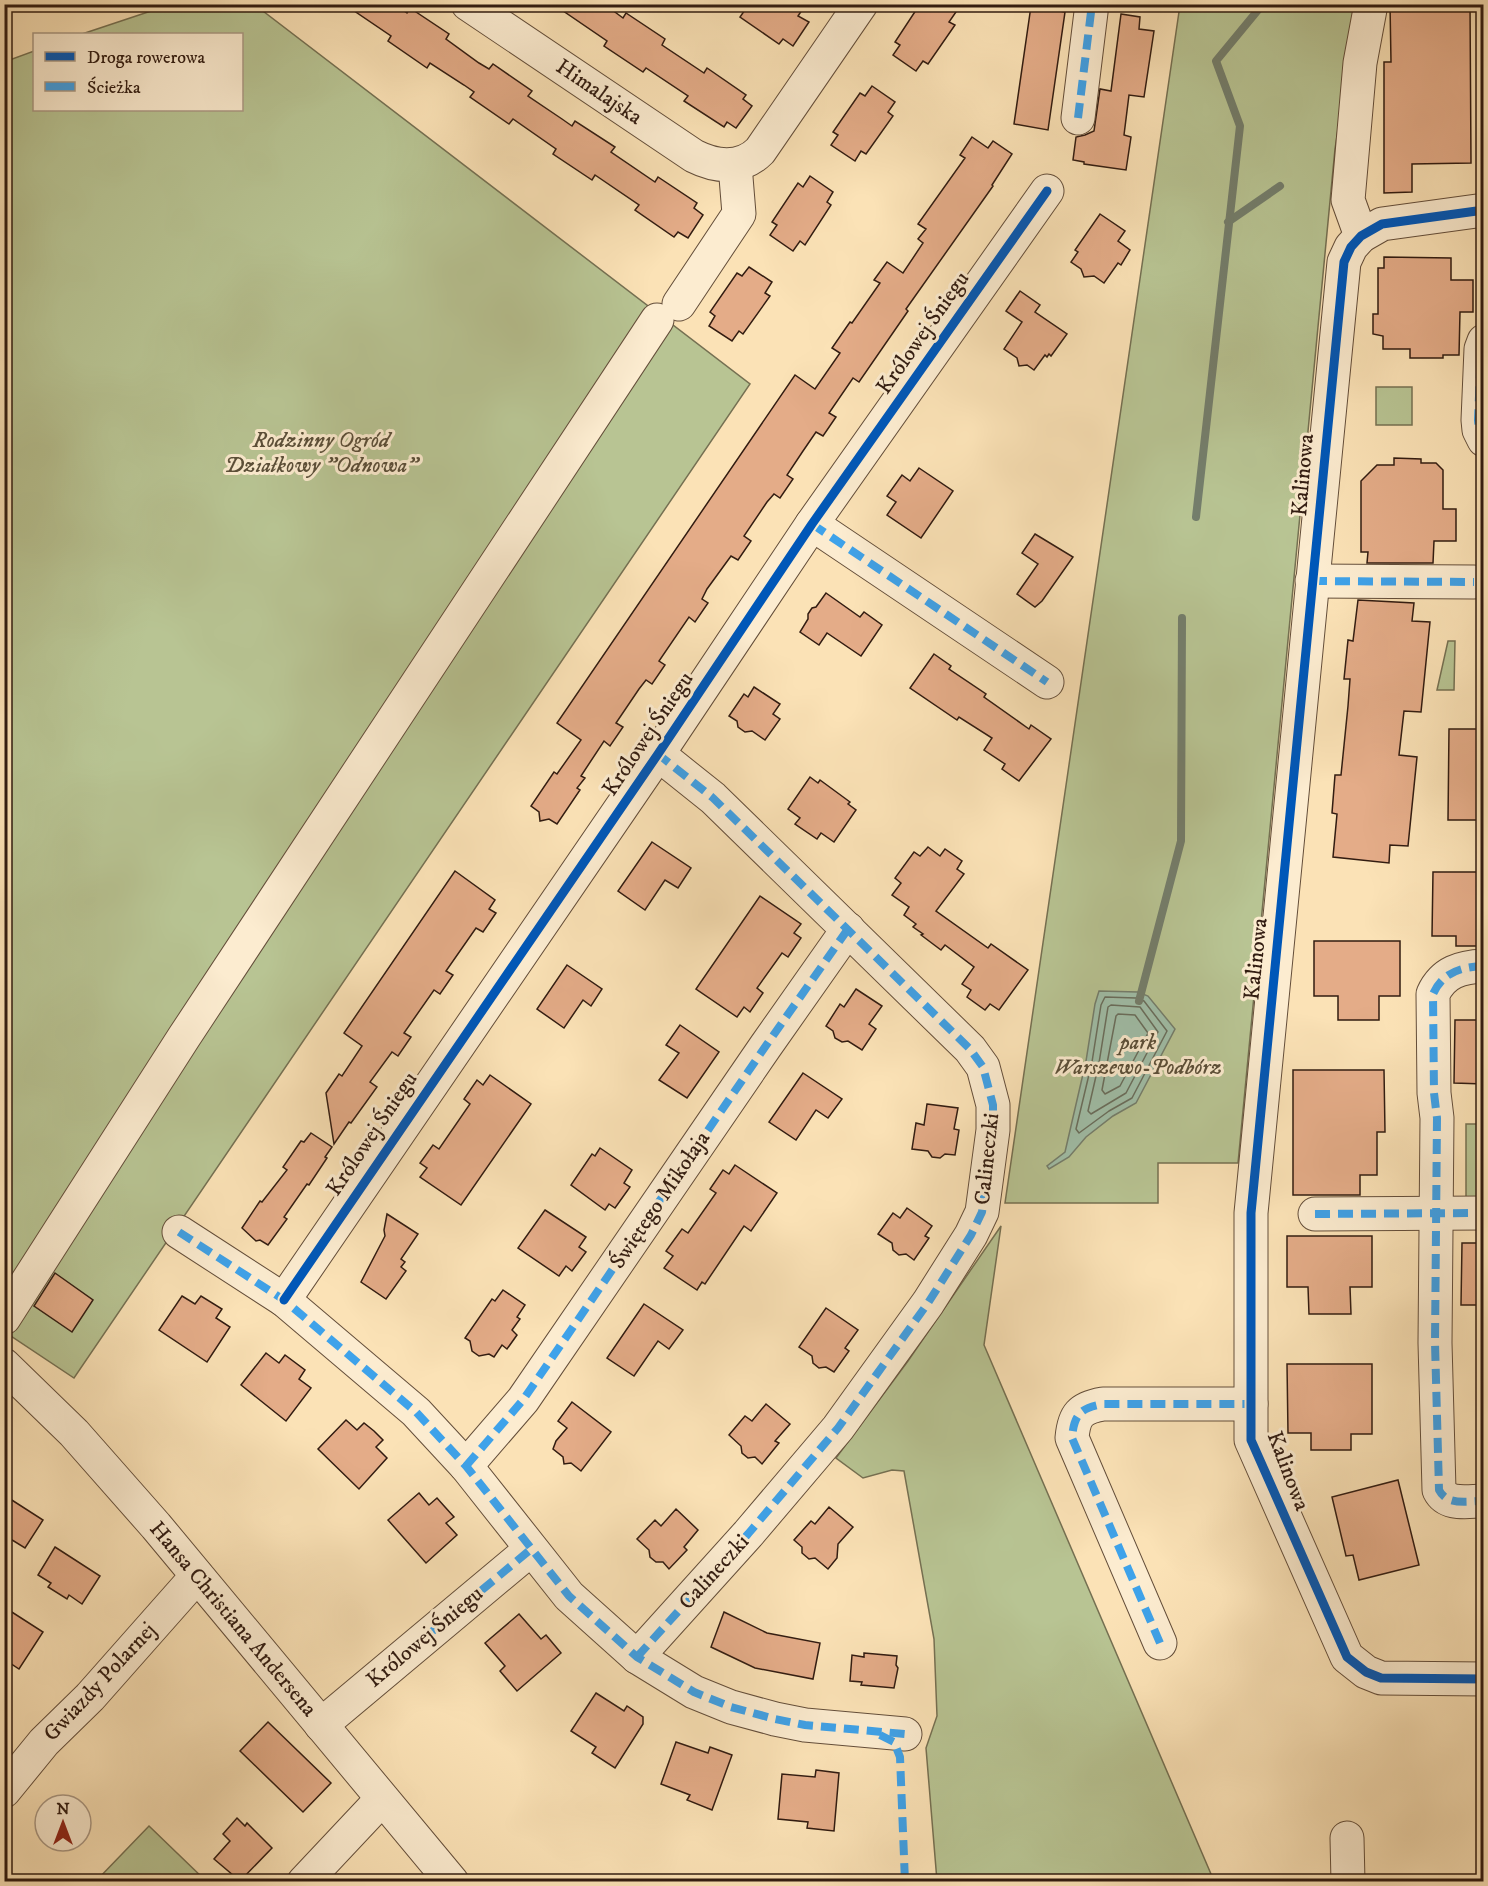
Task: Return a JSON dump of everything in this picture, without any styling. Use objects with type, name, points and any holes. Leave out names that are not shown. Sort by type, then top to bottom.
[{"type":"street","name":"Himalajska","points":[[468,4],[694,156],[706,163],[735,165]]},
{"type":"street","points":[[1078,118],[1092,4]]},
{"type":"street","points":[[1371,4],[1360,63],[1348,200],[1361,236],[1382,224],[1484,210]]},
{"type":"street","points":[[4,1318],[184,1037],[668,312],[739,214],[735,165],[746,162],[760,152],[861,5]]},
{"type":"street","name":"Królowej Śniegu","points":[[284,1300],[658,754],[812,524],[1047,191]]},
{"type":"street","name":"Kalinowa","points":[[1361,236],[1351,247],[1344,262],[1342,275],[1251,1213],[1251,1440],[1347,1657],[1366,1672],[1381,1678],[1484,1679]]},
{"type":"street","points":[[1484,341],[1481,349],[1478,420],[1479,430],[1484,440]]},
{"type":"street","points":[[812,524],[1047,682]]},
{"type":"street","points":[[1312,581],[1474,582]]},
{"type":"street","name":"Calineczki","points":[[637,1657],[748,1534],[838,1428],[957,1261],[982,1212],[993,1130],[993,1105],[983,1067],[956,1033],[713,798],[658,754]]},
{"type":"street","name":"Świętego Mikołaja","points":[[466,1466],[523,1400],[848,929]]},
{"type":"street","points":[[1484,966],[1466,966],[1448,973],[1437,985],[1433,994],[1438,1214],[1435,1343],[1439,1490],[1442,1496],[1449,1501],[1484,1501]]},
{"type":"street","points":[[1315,1214],[1484,1214]]},
{"type":"street","points":[[179,1232],[284,1300],[416,1412],[466,1466],[530,1550],[569,1596],[637,1657],[694,1692],[731,1707],[806,1725],[904,1734]]},
{"type":"street","name":"Hansa Christiana Andersena","points":[[4,1365],[74,1433],[452,1881]]},
{"type":"street","points":[[1160,1643],[1072,1438],[1073,1425],[1079,1413],[1091,1406],[1103,1404],[1251,1404]]},
{"type":"street","name":"Królowej Śniegu","points":[[321,1725],[530,1550]]},
{"type":"street","name":"Gwiazdy Polarnej","points":[[4,1791],[44,1742],[90,1696],[197,1576]]},
{"type":"street","points":[[304,1881],[382,1799]]},
{"type":"street","points":[[1347,1838],[1348,1881]]},
{"type":"green space","name":"Rodzinny Ogród Działkowy \"Odnowa\"","points":[[169,5],[255,5],[750,384],[74,1378],[5,1332],[4,62],[33,51],[33,111],[243,111],[243,33],[85,33]]},
{"type":"green space","name":"park Warszewo-Podbórz","points":[[1180,5],[1357,5],[1335,149],[1238,1163],[1158,1163],[1158,1203],[1005,1203]]},
{"type":"green space","points":[[1376,387],[1412,387],[1412,425],[1376,425]]},
{"type":"green space","points":[[1448,641],[1455,641],[1454,690],[1437,690]]},
{"type":"green space","points":[[1466,1124],[1483,1124],[1483,1205],[1466,1206]]},
{"type":"green space","points":[[1001,1226],[984,1345],[1214,1881],[937,1881],[926,1748],[937,1716],[934,1639],[904,1471],[892,1470],[863,1478],[836,1458],[908,1361]]},
{"type":"green space","points":[[149,1826],[206,1881],[96,1881]]},
{"type":"water","points":[[1099,991],[1138,992],[1148,996],[1175,1029],[1136,1103],[1113,1116],[1086,1137],[1069,1157],[1049,1169],[1047,1166],[1065,1152]]},
{"type":"building","points":[[344,4],[394,4],[407,13],[410,8],[449,34],[446,39],[479,63],[489,69],[493,64],[532,91],[528,96],[572,126],[575,121],[615,147],[611,152],[655,182],[658,177],[697,203],[694,208],[703,215],[688,238],[678,232],[674,237],[635,210],[639,205],[595,175],[592,180],[553,154],[556,149],[513,119],[509,124],[470,97],[474,92],[430,63],[427,68],[388,41],[391,36]]},
{"type":"building","points":[[553,4],[604,4],[623,18],[626,13],[665,39],[662,45],[704,73],[707,68],[746,95],[743,99],[752,106],[736,128],[727,122],[724,127],[684,101],[688,96],[646,68],[643,72],[604,46],[607,41]]},
{"type":"building","points":[[749,4],[806,4],[798,16],[809,22],[793,46],[783,39],[779,44],[740,17]]},
{"type":"building","points":[[920,4],[945,4],[956,12],[949,22],[955,25],[928,64],[923,61],[916,71],[893,55],[900,45],[895,42]]},
{"type":"building","points":[[1390,4],[1470,4],[1471,163],[1412,164],[1412,192],[1384,193],[1384,62],[1391,62]]},
{"type":"building","points":[[1031,6],[1065,12],[1048,130],[1014,124]]},
{"type":"building","points":[[1121,14],[1140,17],[1139,29],[1154,31],[1144,97],[1129,95],[1124,135],[1131,137],[1126,170],[1084,164],[1084,162],[1073,160],[1076,137],[1094,131],[1100,89],[1111,91]]},
{"type":"building","points":[[872,86],[895,102],[888,112],[893,116],[866,154],[861,151],[855,161],[831,145],[838,135],[833,132],[860,93],[865,96]]},
{"type":"building","points":[[972,137],[988,148],[993,141],[1012,154],[993,186],[906,309],[908,311],[859,382],[853,378],[829,413],[836,417],[823,436],[816,432],[803,451],[787,475],[793,479],[780,498],[774,494],[767,502],[744,536],[751,541],[738,560],[731,556],[707,589],[702,599],[708,603],[695,622],[689,617],[659,661],[665,665],[652,684],[646,680],[639,689],[616,723],[623,727],[610,746],[604,741],[581,776],[585,778],[577,788],[580,790],[557,824],[549,819],[540,821],[539,812],[531,806],[554,772],[557,774],[581,740],[557,723],[795,375],[815,389],[840,353],[832,348],[880,283],[874,280],[887,262],[903,273],[923,243],[918,239],[926,229],[918,224],[965,158],[960,155]]},
{"type":"building","points":[[810,176],[833,192],[827,202],[831,205],[805,245],[800,241],[793,251],[770,235],[777,225],[772,222],[798,183],[803,187]]},
{"type":"building","points":[[1100,214],[1125,231],[1118,241],[1130,250],[1121,265],[1118,263],[1104,283],[1094,276],[1084,277],[1081,269],[1071,262],[1078,252],[1075,250]]},
{"type":"building","points":[[1384,257],[1451,258],[1451,280],[1473,280],[1473,312],[1460,312],[1459,355],[1443,355],[1443,358],[1410,358],[1410,349],[1383,349],[1383,336],[1373,334],[1373,314],[1378,314],[1378,268],[1384,268]]},
{"type":"building","points":[[749,267],[772,282],[765,293],[770,296],[743,334],[739,331],[732,341],[709,326],[715,316],[710,312],[737,273],[742,276]]},
{"type":"building","points":[[1020,291],[1040,305],[1035,312],[1067,334],[1051,356],[1045,355],[1034,370],[1027,365],[1019,366],[1017,358],[1004,349],[1022,322],[1006,311]]},
{"type":"building","points":[[1394,458],[1421,459],[1421,463],[1436,463],[1443,470],[1443,509],[1456,509],[1456,541],[1434,541],[1433,563],[1367,563],[1368,552],[1361,552],[1361,481],[1377,465],[1394,465]]},
{"type":"building","points":[[919,468],[953,491],[921,538],[887,515],[896,502],[887,496],[902,475],[910,481]]},
{"type":"building","points":[[1035,534],[1073,557],[1042,601],[1035,607],[1017,594],[1038,564],[1022,553]]},
{"type":"building","points":[[826,593],[860,617],[864,612],[882,625],[861,656],[827,633],[819,645],[800,632],[812,608],[816,607]]},
{"type":"building","points":[[1358,600],[1414,603],[1412,621],[1430,622],[1421,712],[1404,711],[1399,755],[1417,757],[1408,846],[1390,845],[1389,863],[1333,857],[1337,814],[1332,813],[1335,775],[1341,775],[1350,679],[1344,679],[1348,640],[1353,641]]},
{"type":"building","points":[[934,654],[951,666],[949,669],[986,694],[984,697],[1029,729],[1031,725],[1051,739],[1019,781],[1002,769],[1005,764],[984,750],[992,738],[959,717],[957,720],[910,688]]},
{"type":"building","points":[[754,687],[780,704],[773,714],[780,719],[765,740],[752,731],[745,732],[738,727],[737,721],[729,716],[744,694],[748,697]]},
{"type":"building","points":[[1449,729],[1484,729],[1484,820],[1448,820]]},
{"type":"building","points":[[810,777],[818,783],[820,780],[850,802],[848,804],[856,810],[834,842],[821,833],[817,839],[795,824],[800,818],[788,809]]},
{"type":"building","points":[[652,842],[691,868],[678,888],[665,880],[645,910],[618,891]]},
{"type":"building","points":[[928,847],[940,856],[945,849],[962,861],[957,869],[964,874],[936,911],[988,948],[991,944],[1028,970],[999,1010],[990,1004],[985,1010],[967,997],[971,990],[962,984],[974,967],[945,945],[941,950],[921,935],[923,934],[913,927],[916,924],[904,915],[909,907],[892,895],[901,883],[895,878],[914,852],[920,856]]},
{"type":"building","points":[[455,871],[495,900],[489,909],[496,913],[483,932],[476,928],[446,971],[453,975],[440,994],[434,990],[404,1033],[411,1037],[398,1056],[392,1052],[370,1082],[377,1087],[334,1144],[326,1093],[339,1074],[342,1076],[362,1046],[344,1033]]},
{"type":"building","points":[[1433,872],[1484,872],[1484,946],[1456,946],[1456,936],[1432,936]]},
{"type":"building","points":[[760,896],[801,924],[794,933],[801,938],[788,957],[782,953],[757,988],[763,993],[750,1012],[744,1007],[737,1017],[696,989]]},
{"type":"building","points":[[1314,941],[1400,941],[1400,996],[1379,996],[1379,1020],[1338,1020],[1338,996],[1314,996]]},
{"type":"building","points":[[567,965],[602,989],[591,1006],[583,1000],[564,1028],[537,1009]]},
{"type":"building","points":[[856,989],[882,1006],[869,1024],[876,1029],[862,1050],[848,1041],[842,1042],[835,1038],[833,1031],[826,1026],[840,1004],[844,1007]]},
{"type":"building","points":[[1455,1020],[1484,1020],[1484,1084],[1454,1083]]},
{"type":"building","points":[[680,1025],[719,1052],[687,1098],[659,1080],[679,1053],[666,1045]]},
{"type":"building","points":[[1293,1070],[1384,1070],[1385,1132],[1377,1132],[1377,1175],[1360,1175],[1360,1195],[1293,1195]]},
{"type":"building","points":[[803,1073],[842,1099],[828,1118],[816,1110],[796,1140],[769,1122]]},
{"type":"building","points":[[490,1075],[531,1104],[461,1205],[420,1177],[427,1168],[420,1163],[433,1145],[439,1149],[470,1104],[464,1099],[477,1080],[483,1085]]},
{"type":"building","points":[[927,1104],[958,1108],[954,1129],[959,1130],[955,1155],[945,1154],[940,1158],[932,1157],[928,1151],[912,1149],[916,1123],[924,1125]]},
{"type":"building","points":[[311,1133],[332,1147],[325,1157],[327,1158],[284,1217],[287,1219],[268,1245],[260,1240],[256,1241],[242,1228],[260,1201],[262,1202],[287,1170],[283,1167],[301,1141],[304,1142]]},
{"type":"building","points":[[600,1148],[632,1170],[624,1183],[630,1187],[615,1208],[609,1204],[605,1210],[571,1185],[592,1154],[595,1156]]},
{"type":"building","points":[[735,1165],[777,1193],[751,1231],[744,1226],[705,1284],[702,1282],[697,1290],[664,1268],[673,1256],[666,1251],[682,1229],[688,1233],[716,1193],[710,1189],[723,1170],[729,1174]]},
{"type":"building","points":[[907,1208],[932,1226],[925,1236],[929,1238],[914,1260],[906,1254],[899,1255],[893,1250],[892,1243],[878,1234],[893,1213],[900,1218]]},
{"type":"building","points":[[545,1210],[586,1237],[579,1247],[586,1252],[572,1271],[566,1266],[559,1276],[518,1248]]},
{"type":"building","points":[[387,1214],[418,1234],[401,1259],[405,1262],[401,1267],[406,1271],[386,1299],[361,1282],[385,1236]]},
{"type":"building","points":[[1287,1236],[1372,1236],[1372,1287],[1350,1287],[1351,1314],[1309,1314],[1308,1287],[1287,1287]]},
{"type":"building","points":[[1462,1243],[1484,1243],[1484,1305],[1461,1305]]},
{"type":"building","points":[[55,1273],[93,1300],[72,1332],[34,1306]]},
{"type":"building","points":[[503,1290],[525,1305],[517,1317],[520,1319],[512,1330],[517,1335],[507,1349],[502,1345],[494,1357],[489,1354],[479,1356],[472,1351],[470,1341],[465,1338],[492,1299],[495,1301]]},
{"type":"building","points":[[182,1296],[195,1304],[201,1296],[222,1309],[216,1318],[230,1327],[207,1362],[159,1330]]},
{"type":"building","points":[[644,1304],[683,1330],[669,1349],[658,1341],[634,1376],[607,1358]]},
{"type":"building","points":[[826,1308],[858,1330],[845,1348],[849,1351],[834,1372],[826,1367],[819,1368],[813,1363],[812,1356],[799,1347]]},
{"type":"building","points":[[266,1353],[279,1363],[285,1355],[305,1370],[299,1379],[311,1388],[286,1421],[241,1385]]},
{"type":"building","points":[[1287,1364],[1372,1364],[1372,1434],[1351,1434],[1351,1450],[1311,1450],[1311,1433],[1288,1433]]},
{"type":"building","points":[[572,1402],[611,1432],[581,1471],[571,1463],[564,1464],[563,1457],[553,1449],[556,1441],[567,1428],[558,1421]]},
{"type":"building","points":[[766,1404],[790,1424],[775,1441],[779,1443],[762,1464],[755,1457],[748,1458],[742,1453],[741,1446],[729,1435],[745,1416],[752,1421]]},
{"type":"building","points":[[346,1420],[357,1430],[364,1423],[374,1431],[383,1440],[376,1447],[387,1458],[359,1489],[318,1449]]},
{"type":"building","points":[[1398,1480],[1419,1565],[1359,1580],[1353,1555],[1346,1556],[1332,1497]]},
{"type":"building","points":[[419,1493],[429,1505],[437,1498],[454,1517],[446,1523],[457,1535],[426,1563],[388,1520]]},
{"type":"building","points":[[4,1495],[43,1520],[25,1548],[4,1535]]},
{"type":"building","points":[[829,1507],[853,1527],[838,1544],[837,1558],[828,1569],[815,1558],[809,1559],[802,1553],[802,1547],[794,1540],[811,1521],[815,1524]]},
{"type":"building","points":[[676,1509],[698,1530],[684,1547],[687,1550],[669,1569],[663,1562],[656,1562],[650,1557],[649,1550],[637,1539],[655,1520],[661,1526]]},
{"type":"building","points":[[55,1547],[100,1576],[82,1604],[69,1595],[67,1599],[48,1587],[51,1583],[38,1575]]},
{"type":"building","points":[[4,1607],[43,1632],[19,1669],[4,1659]]},
{"type":"building","points":[[724,1612],[767,1633],[820,1643],[813,1679],[755,1668],[711,1647]]},
{"type":"building","points":[[519,1614],[541,1639],[546,1635],[561,1653],[517,1691],[500,1671],[505,1666],[485,1643]]},
{"type":"building","points":[[864,1653],[897,1656],[898,1668],[894,1688],[861,1685],[862,1682],[850,1681],[852,1655],[864,1657]]},
{"type":"building","points":[[596,1693],[624,1711],[627,1706],[643,1717],[643,1724],[615,1768],[592,1753],[596,1747],[571,1731]]},
{"type":"building","points":[[268,1722],[331,1783],[303,1812],[240,1751]]},
{"type":"building","points":[[676,1742],[708,1753],[710,1747],[732,1755],[712,1810],[687,1800],[690,1795],[661,1784]]},
{"type":"building","points":[[816,1770],[839,1773],[834,1831],[807,1828],[808,1822],[778,1819],[782,1774],[815,1777]]},
{"type":"building","points":[[237,1818],[245,1826],[247,1823],[272,1848],[240,1881],[214,1859],[230,1841],[223,1834]]},
{"type":"waterway","points":[[1196,517],[1240,126],[1216,61],[1263,4]]},
{"type":"waterway","points":[[1228,222],[1280,186]]},
{"type":"waterway","points":[[1139,1001],[1181,841],[1182,618]]},
{"type":"marked path","points":[[1078,118],[1092,4]]},
{"type":"marked path","points":[[1484,341],[1481,349],[1478,420],[1479,430],[1484,440]]},
{"type":"marked path","points":[[812,524],[1047,682]]},
{"type":"marked path","points":[[1312,581],[1474,582]]},
{"type":"marked path","points":[[637,1657],[748,1534],[838,1428],[928,1303],[971,1235],[982,1212],[993,1130],[993,1105],[983,1067],[970,1049],[713,798],[658,754]]},
{"type":"marked path","points":[[466,1466],[523,1400],[848,929]]},
{"type":"marked path","points":[[1484,966],[1454,972],[1442,980],[1433,994],[1434,1093],[1437,1118],[1435,1343],[1439,1490],[1452,1501],[1484,1501]]},
{"type":"marked path","points":[[1315,1214],[1484,1213]]},
{"type":"marked path","points":[[179,1232],[284,1300],[416,1412],[466,1466],[569,1596],[637,1657],[694,1692],[731,1707],[805,1725],[905,1734]]},
{"type":"marked path","points":[[1160,1643],[1072,1438],[1074,1424],[1084,1410],[1103,1404],[1251,1404]]},
{"type":"marked path","points":[[393,1664],[530,1550]]},
{"type":"marked path","points":[[880,1735],[894,1742],[900,1757],[905,1882]]},
{"type":"cycle path","points":[[284,1300],[658,754],[812,524],[1047,191]]},
{"type":"cycle path","points":[[1484,210],[1382,224],[1361,236],[1351,247],[1344,262],[1251,1213],[1251,1440],[1347,1657],[1366,1672],[1381,1678],[1484,1679]]}]
